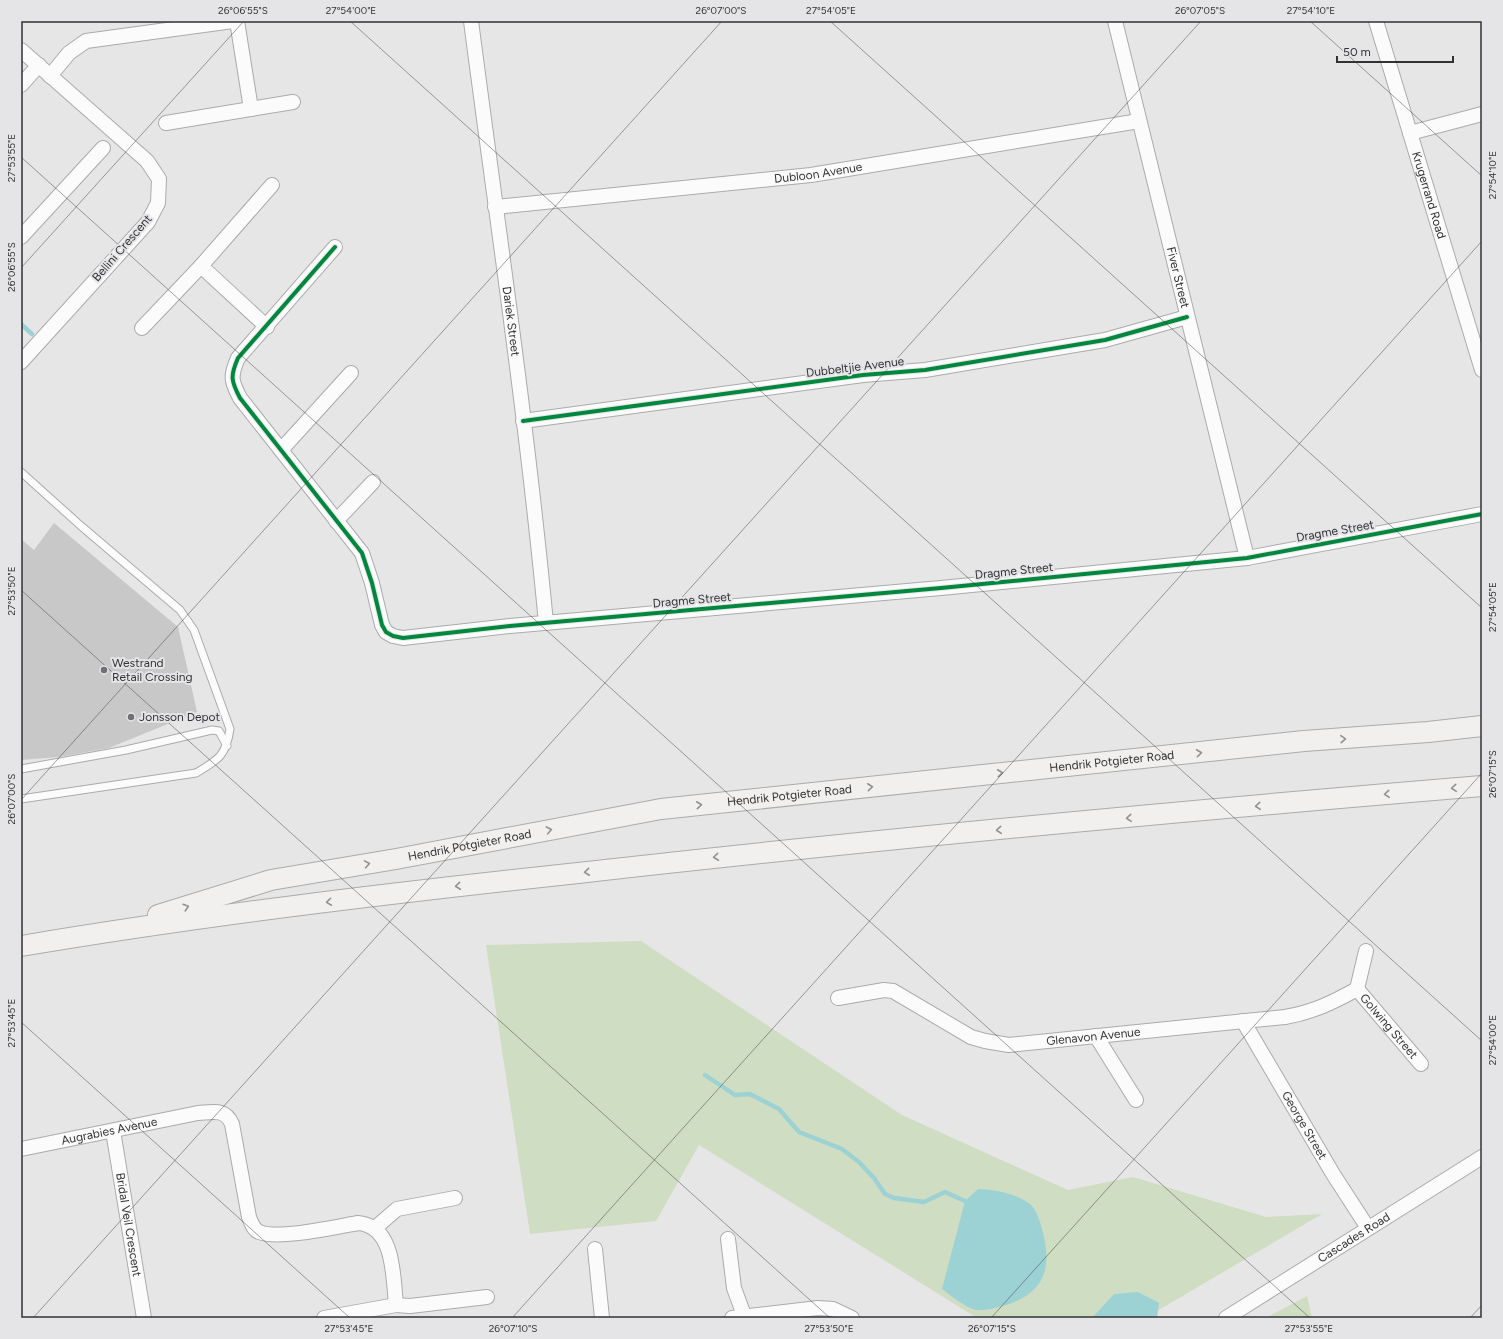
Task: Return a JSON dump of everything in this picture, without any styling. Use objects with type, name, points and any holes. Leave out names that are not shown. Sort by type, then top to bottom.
[{"type":"main road","name":"Hendrik Potgieter Road","points":[[109,931],[271,880],[396,859],[660,809],[1304,742],[1482,726]]},
{"type":"main road","name":"Hendrik Potgieter Road","points":[[21,946],[109,931],[400,892],[755,853],[1482,786]]},
{"type":"street","points":[[50,76],[69,53],[86,41],[233,21]]},
{"type":"street","points":[[237,21],[251,109]]},
{"type":"street","name":"Dariek Street","points":[[471,21],[524,421],[546,623]]},
{"type":"street","name":"Fiver Street","points":[[1115,21],[1247,558]]},
{"type":"street","name":"Krugerrand Road","points":[[1376,21],[1481,363]]},
{"type":"street","name":"Bellini Crescent","points":[[21,50],[147,161],[159,179],[158,203],[148,222],[21,362]]},
{"type":"street","points":[[21,85],[39,66]]},
{"type":"street","points":[[166,124],[293,102]]},
{"type":"street","points":[[1410,133],[1482,114]]},
{"type":"street","name":"Dubloon Avenue","points":[[495,207],[811,175],[1139,121]]},
{"type":"street","points":[[21,237],[103,148]]},
{"type":"street","points":[[142,328],[201,266],[272,185]]},
{"type":"street","name":"Dragme Street","points":[[335,247],[267,327],[238,358],[232,371],[232,383],[240,398],[362,553],[372,582],[382,625],[386,632],[393,636],[403,638],[546,623],[948,587],[1247,558],[1482,514]]},
{"type":"street","points":[[201,266],[267,327]]},
{"type":"street","name":"Dubbeltjie Avenue","points":[[524,421],[863,375],[933,369],[1105,340],[1187,317]]},
{"type":"street","points":[[281,450],[351,373]]},
{"type":"street","points":[[336,521],[373,482]]},
{"type":"street","points":[[1357,989],[1366,951]]},
{"type":"street","name":"Glenavon Avenue","points":[[838,998],[884,990],[893,991],[971,1037],[1009,1045],[1243,1021],[1309,1012],[1357,989]]},
{"type":"street","name":"Golwing Street","points":[[1357,989],[1421,1064]]},
{"type":"street","name":"George Street","points":[[1243,1021],[1333,1174],[1368,1228]]},
{"type":"street","points":[[1096,1036],[1136,1100]]},
{"type":"street","name":"Augrabies Avenue","points":[[21,1150],[198,1113],[216,1111],[229,1116],[232,1124],[249,1217],[252,1225],[258,1231],[282,1234],[358,1224],[367,1224],[374,1228]]},
{"type":"street","name":"Bridal Veil Crescent","points":[[113,1130],[144,1318]]},
{"type":"street","name":"Cascades Road","points":[[1226,1318],[1482,1157]]},
{"type":"street","points":[[396,1305],[390,1260],[386,1243],[374,1228],[397,1209],[455,1198]]},
{"type":"street","points":[[728,1239],[734,1288],[740,1317],[818,1308],[833,1309],[852,1318]]},
{"type":"street","points":[[595,1249],[602,1318]]},
{"type":"street","points":[[324,1318],[396,1305],[410,1306],[487,1297]]},
{"type":"lane","points":[[21,472],[81,526],[180,610],[194,630],[230,730],[227,747],[216,761],[196,773],[21,799]]},
{"type":"lane","points":[[21,769],[126,750],[212,730],[219,731],[227,747]]},
{"type":"green space","points":[[641,941],[902,1115],[1068,1190],[1133,1177],[1266,1217],[1322,1214],[1145,1318],[977,1318],[699,1145],[656,1221],[530,1234],[486,945]]},
{"type":"green space","points":[[1307,1296],[1312,1318],[1266,1318]]},
{"type":"water","points":[[978,1189],[992,1190],[1018,1197],[1032,1206],[1040,1222],[1045,1243],[1046,1267],[1037,1287],[1017,1301],[990,1309],[976,1310],[958,1301],[942,1289],[965,1201]]},
{"type":"water","points":[[1138,1292],[1159,1303],[1157,1318],[1092,1318],[1114,1294]]},
{"type":"building","name":"Westrand Retail Crossing","points":[[54,523],[178,627],[197,712],[109,748],[59,757],[21,760],[21,539],[34,550]]},
{"type":"waterway","points":[[21,324],[32,334]]},
{"type":"waterway","points":[[705,1075],[735,1095],[750,1094],[779,1109],[799,1132],[842,1149],[859,1162],[874,1178],[885,1194],[894,1198],[924,1202],[945,1192],[965,1201]]},
{"type":"cycle path","points":[[335,247],[238,358],[234,369],[233,383],[240,398],[362,553],[372,583],[382,625],[386,632],[393,636],[403,638],[510,626],[941,588],[1247,558],[1482,514]]},
{"type":"cycle path","points":[[523,421],[863,375],[925,370],[1105,340],[1187,317]]},
{"type":"place","name":"Westrand Retail Crossing","points":[[104,670]]},
{"type":"place","name":"Jonsson Depot","points":[[131,717]]}]
